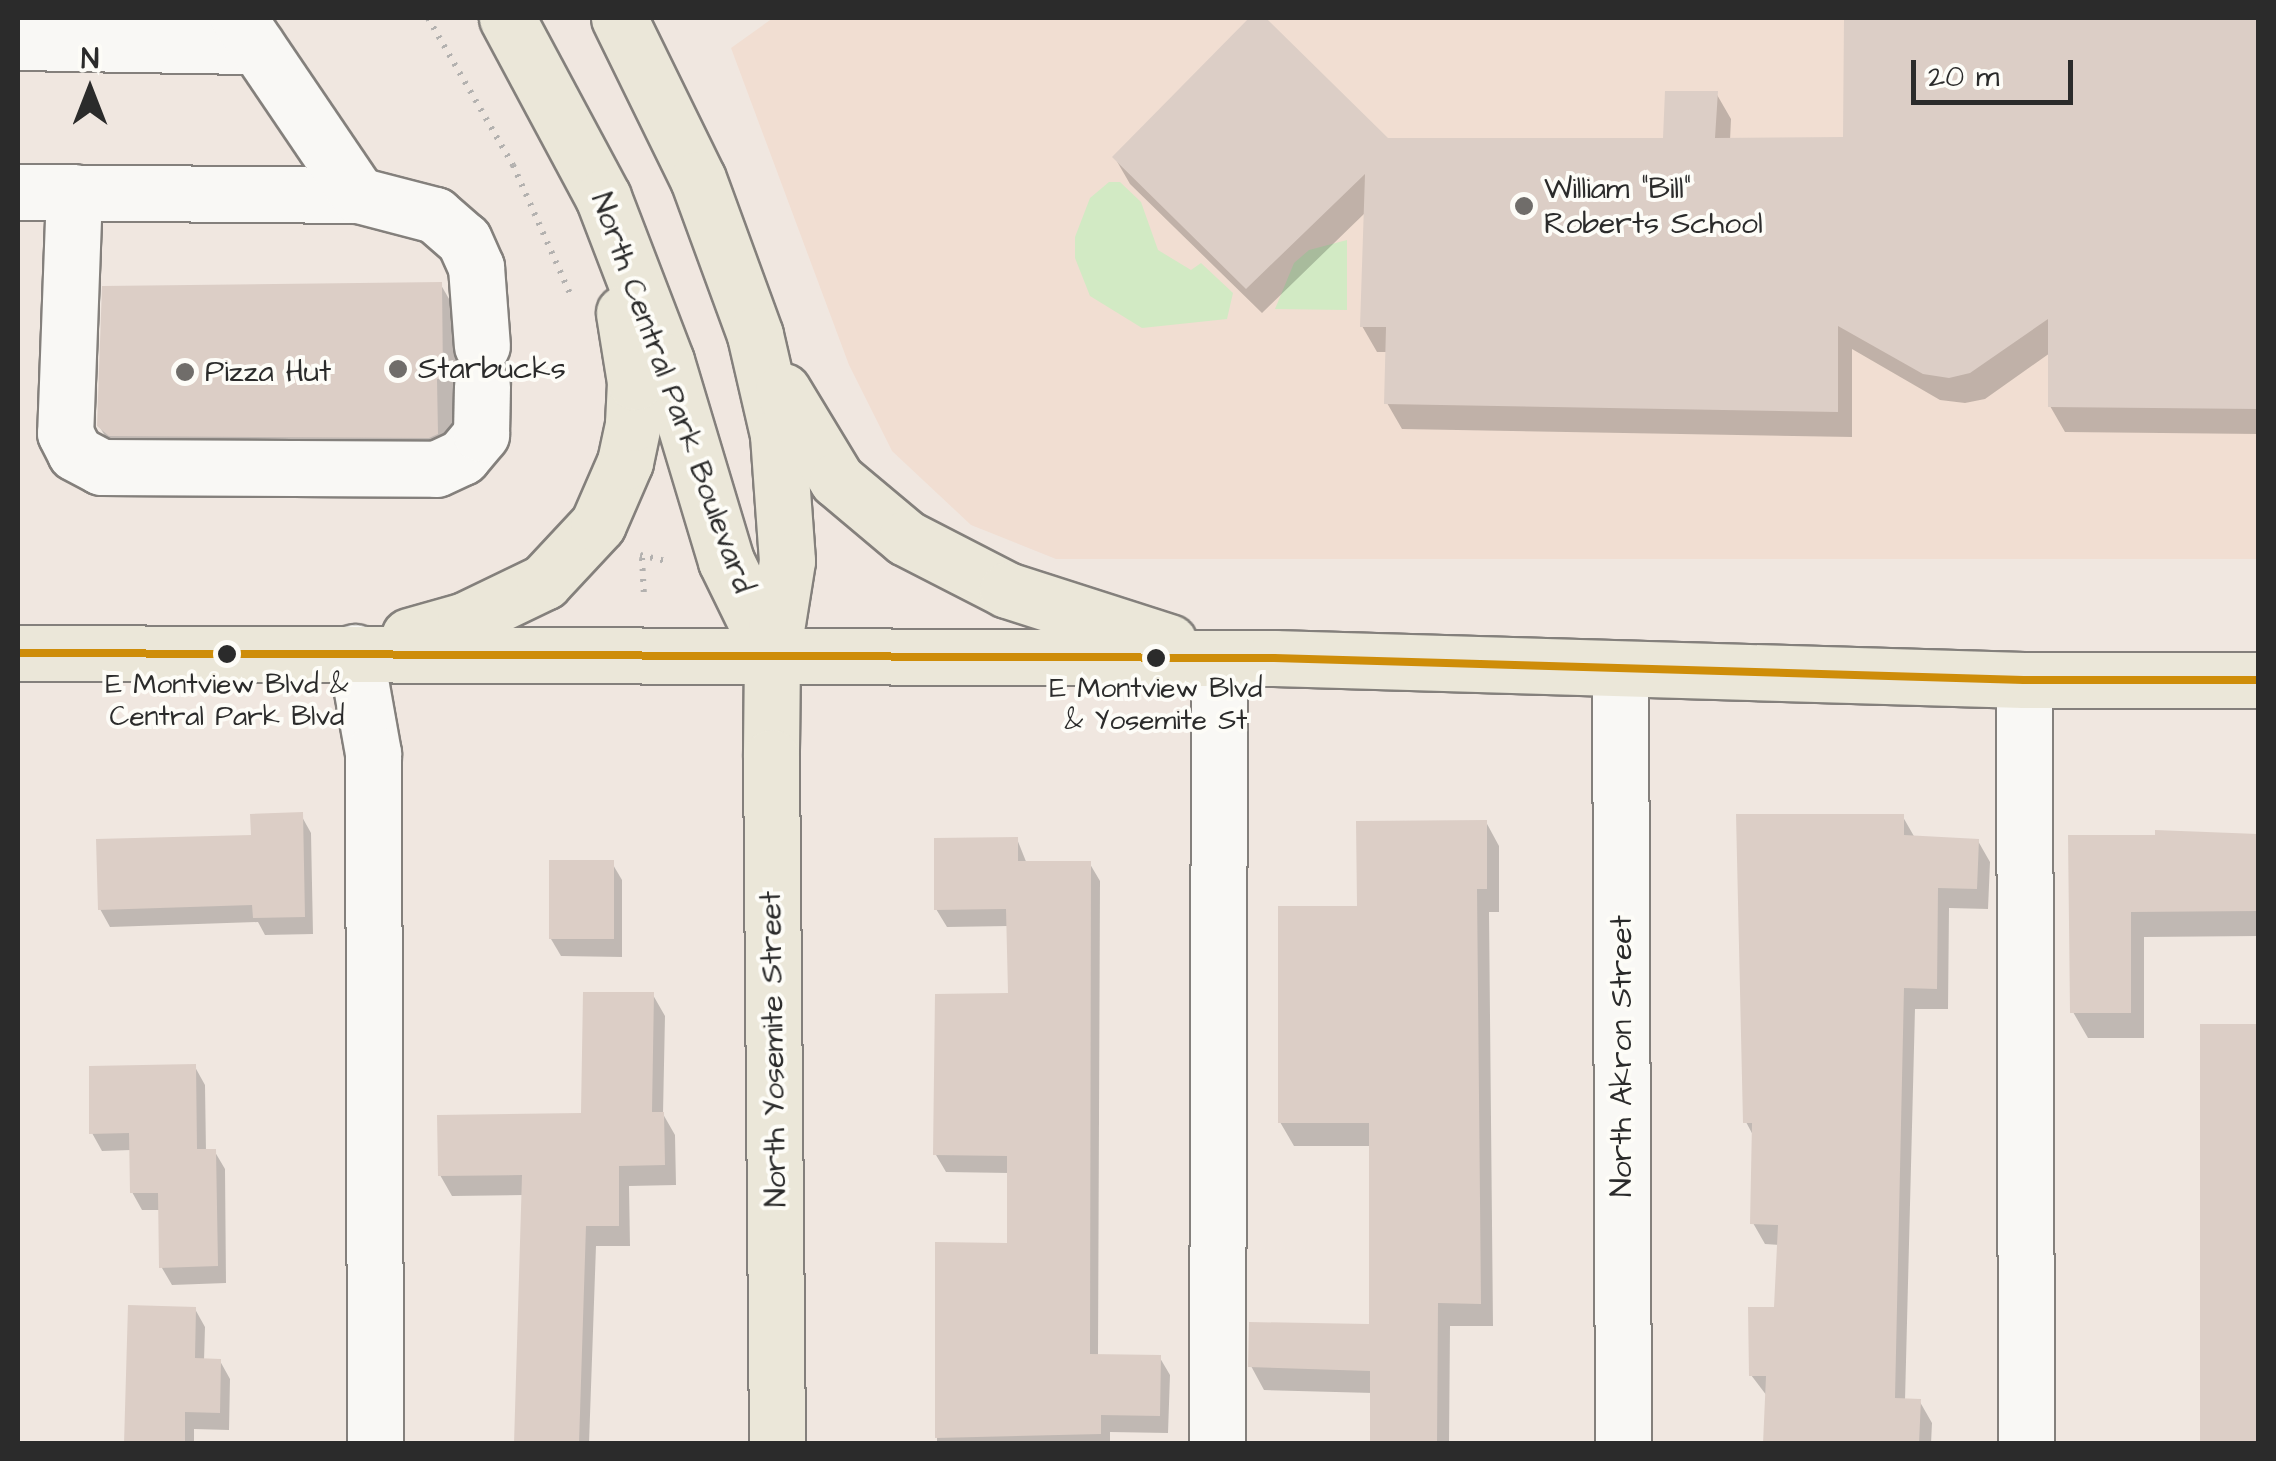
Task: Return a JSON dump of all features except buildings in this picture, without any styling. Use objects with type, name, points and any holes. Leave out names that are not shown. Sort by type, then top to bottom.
[{"type":"main road","name":"North Central Park Boulevard","points":[[507,18],[603,197],[666,361],[726,562],[772,655]]},
{"type":"main road","name":"North Central Park Boulevard","points":[[633,22],[698,179],[755,335],[778,436],[786,578],[772,655]]},
{"type":"main road","points":[[355,652],[510,601],[544,582],[598,524],[625,462],[634,382],[603,197]]},
{"type":"main road","points":[[755,335],[812,447],[869,513],[1007,590],[1219,658]]},
{"type":"main road","points":[[18,653],[1219,658],[2024,680],[2258,680]]},
{"type":"main road","name":"North Yosemite Street","points":[[772,655],[777,1444]]},
{"type":"street","points":[[18,42],[247,32],[358,195]]},
{"type":"street","points":[[18,192],[74,192],[358,195],[435,215],[464,240],[476,267],[482,366],[481,434],[462,457],[436,469],[101,467],[76,454],[65,433],[74,192]]},
{"type":"street","points":[[355,652],[374,753],[375,1444]]},
{"type":"street","points":[[1217,1444],[1219,658]]},
{"type":"street","name":"North Akron Street","points":[[1620,668],[1623,1444]]},
{"type":"street","points":[[2024,680],[2026,1444]]},
{"type":"path","points":[[428,18],[513,164],[574,304]]},
{"type":"path","points":[[644,595],[642,557],[667,562]]},
{"type":"shaded area","name":"William \"Bill\" Roberts School","points":[[773,18],[2258,18],[2258,559],[1056,559],[971,525],[892,451],[849,365],[731,48]]},
{"type":"green space","points":[[1109,182],[1120,182],[1141,202],[1158,250],[1191,270],[1201,263],[1233,293],[1227,319],[1142,328],[1090,296],[1075,258],[1075,237],[1090,198]]},
{"type":"green space","points":[[1347,240],[1347,310],[1275,309],[1294,263],[1309,250]]},
{"type":"transit line","points":[[18,653],[1274,658],[2024,680],[2258,680]]},
{"type":"place","name":"William \"Bill\" Roberts School","points":[[1524,206]]},
{"type":"place","name":"Starbucks","points":[[398,369]]},
{"type":"place","name":"Pizza Hut","points":[[185,372]]},
{"type":"place","name":"E Montview Blvd & Central Park Blvd","points":[[227,654]]},
{"type":"place","name":"E Montview Blvd & Yosemite St","points":[[1156,658]]}]
